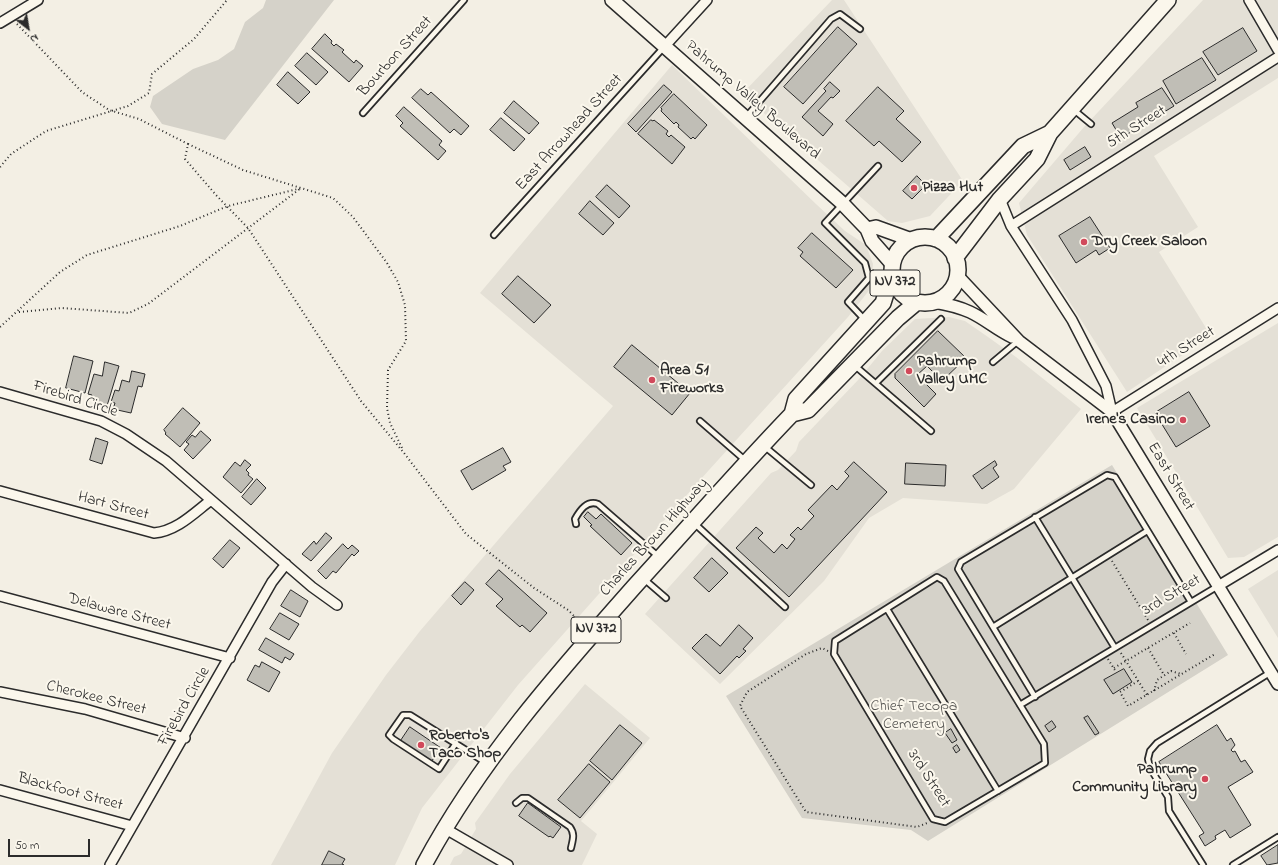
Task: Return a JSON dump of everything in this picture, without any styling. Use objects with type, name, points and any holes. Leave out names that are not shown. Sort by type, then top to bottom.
[{"type":"main road","name":"Pahrump Valley Boulevard","points":[[612,0],[842,203],[867,229],[872,241],[893,270]]},
{"type":"main road","points":[[955,258],[1000,199],[1037,159],[1050,133],[1168,0]]},
{"type":"main road","points":[[936,239],[1023,146],[1050,133]]},
{"type":"main road","points":[[867,229],[876,227],[912,240],[920,238],[936,239],[951,250],[955,258],[957,275]]},
{"type":"main road","name":"NV 372","points":[[912,240],[903,246],[896,255],[893,270],[895,284],[900,292],[917,302],[934,302],[949,292],[957,275]]},
{"type":"main road","name":"Charles Brown Highway","points":[[424,865],[444,828],[487,763],[557,674],[692,522],[792,414],[796,399],[882,303],[893,270]]},
{"type":"main road","name":"Charles Brown Highway","points":[[792,414],[808,410],[898,318],[917,302]]},
{"type":"street","points":[[0,23],[38,0]]},
{"type":"street","points":[[664,47],[707,0]]},
{"type":"street","points":[[1249,0],[1278,50]]},
{"type":"street","name":"5th Street","points":[[1011,226],[1278,57]]},
{"type":"street","name":"East Street","points":[[1000,199],[1011,226],[1072,320],[1106,386],[1112,412],[1278,684]]},
{"type":"street","points":[[957,275],[1019,341],[1112,412]]},
{"type":"street","points":[[934,302],[954,306],[971,313],[994,328],[1019,341]]},
{"type":"street","name":"4th Street","points":[[1112,412],[1278,308]]},
{"type":"street","name":"Firebird Circle","points":[[0,392],[101,421],[126,434],[166,461],[336,605]]},
{"type":"street","name":"Hart Street","points":[[0,491],[154,533],[164,532],[181,524],[211,500]]},
{"type":"street","name":"3rd Street","points":[[1218,586],[1278,550]]},
{"type":"street","name":"Firebird Circle","points":[[110,865],[185,738],[272,582],[286,564]]},
{"type":"street","name":"Delaware Street","points":[[0,596],[230,658]]},
{"type":"street","name":"Cherokee Street","points":[[0,692],[85,709],[185,738]]},
{"type":"street","name":"Blackfoot Street","points":[[0,790],[132,826]]},
{"type":"street","points":[[444,828],[508,865]]},
{"type":"lane","name":"Bourbon Street","points":[[364,113],[464,0]]},
{"type":"lane","points":[[745,118],[831,19],[840,14],[860,29]]},
{"type":"lane","name":"East Arrowhead Street","points":[[494,235],[664,47]]},
{"type":"lane","points":[[1071,108],[1091,124]]},
{"type":"lane","points":[[866,321],[848,302],[869,278],[865,263],[825,223],[878,166]]},
{"type":"lane","points":[[876,383],[941,319]]},
{"type":"lane","points":[[993,362],[1019,341]]},
{"type":"lane","points":[[853,364],[931,431]]},
{"type":"lane","points":[[700,421],[747,462]]},
{"type":"lane","points":[[763,445],[810,484]]},
{"type":"lane","points":[[1035,697],[958,568],[960,562],[1106,475],[1115,477],[1191,602]]},
{"type":"lane","points":[[576,524],[575,519],[581,510],[590,504],[598,504],[660,558]]},
{"type":"lane","points":[[1035,517],[1116,648]]},
{"type":"lane","points":[[692,522],[785,607]]},
{"type":"lane","points":[[993,626],[1147,530]]},
{"type":"lane","points":[[643,577],[666,598]]},
{"type":"lane","name":"3rd Street","points":[[937,577],[944,581],[1044,744],[1045,763],[945,822],[933,819],[834,654],[836,640],[887,609],[937,577]]},
{"type":"lane","name":"3rd Street","points":[[1020,705],[1218,586]]},
{"type":"lane","points":[[887,609],[998,791]]},
{"type":"lane","points":[[1203,865],[1169,811],[1168,797],[1150,768],[1148,759],[1150,751],[1157,743],[1271,672]]},
{"type":"lane","points":[[456,743],[439,769],[389,735],[403,715],[410,715],[456,743],[487,763]]},
{"type":"lane","points":[[516,803],[522,798],[528,798],[570,827],[574,838],[571,848]]},
{"type":"lane","points":[[1233,865],[1278,837]]},
{"type":"path","points":[[0,167],[11,154],[46,131],[109,110],[128,106],[149,94],[152,74],[194,39],[227,0]]},
{"type":"path","points":[[10,17],[82,92],[109,110],[139,120],[243,170],[333,198],[353,217],[398,282],[405,305],[406,341],[388,370],[387,408],[390,423],[404,453]]},
{"type":"path","points":[[188,144],[185,159],[248,228],[361,401],[404,453],[466,534],[534,588],[568,610],[592,634]]},
{"type":"path","points":[[0,327],[60,272],[88,255],[180,226],[228,206],[302,188]]},
{"type":"path","points":[[18,312],[62,308],[129,313],[148,304],[302,188]]},
{"type":"path","points":[[1108,555],[1152,626]]},
{"type":"path","points":[[1114,668],[1190,623]]},
{"type":"path","points":[[1174,633],[1186,654]]},
{"type":"path","points":[[834,654],[822,648],[806,654],[747,692],[740,706],[806,812],[917,827],[933,819]]},
{"type":"path","points":[[1116,648],[1147,695]]},
{"type":"path","points":[[1148,648],[1164,675]]},
{"type":"path","points":[[1105,654],[1116,672]]},
{"type":"path","points":[[1138,681],[1120,692],[1128,706],[1215,654]]},
{"type":"path","points":[[1154,691],[1157,680],[1164,675],[1171,671],[1182,674]]},
{"type":"shaded area","points":[[832,0],[844,0],[963,181],[930,216],[902,223],[888,221],[742,94]]},
{"type":"shaded area","points":[[1203,0],[1278,0],[1278,78],[1154,156],[1198,227],[1159,252],[1211,336],[1127,392],[1027,235],[1019,203],[1084,127]]},
{"type":"shaded area","points":[[672,65],[845,231],[866,245],[873,264],[871,288],[848,317],[709,470],[518,685],[422,808],[395,865],[271,865],[332,753],[386,675],[420,631],[613,406],[480,293]]},
{"type":"shaded area","points":[[949,317],[965,321],[988,337],[1016,357],[1081,409],[1014,489],[987,504],[903,498],[869,518],[824,581],[720,684],[645,614],[771,473],[778,470],[796,451],[799,442],[859,379],[882,351],[915,319]]},
{"type":"shaded area","points":[[1278,323],[1278,537],[1244,557],[1228,558],[1137,408]]},
{"type":"shaded area","points":[[1278,570],[1278,638],[1248,589]]},
{"type":"shaded area","points":[[585,684],[650,738],[581,821],[597,834],[582,865],[450,865],[454,857],[461,854],[476,829],[475,823],[510,774]]},
{"type":"green space","points":[[266,0],[334,0],[225,140],[162,124],[150,107],[153,96],[193,69],[218,60],[234,49],[245,22],[263,8]]},
{"type":"green space","name":"Chief Tecopa Cemetery","points":[[1112,465],[1228,655],[928,841],[911,830],[802,818],[726,696]]},
{"type":"building","points":[[838,27],[857,44],[803,104],[784,87]]},
{"type":"building","points":[[1243,28],[1257,51],[1218,75],[1203,52]]},
{"type":"building","points":[[325,34],[332,41],[331,43],[334,46],[336,44],[344,50],[342,52],[354,63],[356,60],[363,66],[349,82],[312,49]]},
{"type":"building","points":[[307,53],[328,72],[316,85],[295,66]]},
{"type":"building","points":[[1202,58],[1216,80],[1176,104],[1163,81]]},
{"type":"building","points":[[288,72],[310,92],[298,104],[277,85]]},
{"type":"building","points":[[830,82],[840,91],[833,98],[831,97],[818,111],[833,124],[823,136],[802,117],[826,91],[824,89]]},
{"type":"building","points":[[664,85],[672,92],[636,132],[628,124]]},
{"type":"building","points":[[878,87],[904,111],[896,119],[921,142],[902,162],[879,141],[874,146],[846,121]]},
{"type":"building","points":[[1162,88],[1174,106],[1121,138],[1112,123],[1138,107],[1136,103]]},
{"type":"building","points":[[421,89],[428,95],[431,92],[469,126],[461,135],[454,129],[450,133],[412,98]]},
{"type":"building","points":[[674,94],[707,125],[695,139],[693,137],[691,139],[678,127],[679,125],[676,122],[674,124],[661,111],[661,108]]},
{"type":"building","points":[[514,101],[539,123],[529,134],[504,113]]},
{"type":"building","points":[[404,107],[442,141],[439,145],[446,151],[438,160],[400,126],[403,123],[396,116]]},
{"type":"building","points":[[501,118],[525,139],[514,151],[490,130]]},
{"type":"building","points":[[651,120],[654,120],[668,131],[666,134],[669,137],[671,135],[685,147],[672,164],[638,134]]},
{"type":"building","points":[[1085,147],[1091,157],[1070,170],[1064,160]]},
{"type":"building","name":"Pizza Hut","points":[[917,176],[926,185],[912,199],[903,191]]},
{"type":"building","points":[[607,185],[630,206],[619,218],[596,197]]},
{"type":"building","points":[[590,201],[614,223],[603,235],[579,214]]},
{"type":"building","name":"Dry Creek Saloon","points":[[1090,217],[1110,248],[1099,255],[1096,250],[1076,263],[1059,236]]},
{"type":"building","points":[[812,233],[853,270],[836,288],[800,256],[803,252],[798,248]]},
{"type":"building","points":[[518,276],[551,305],[534,323],[502,294]]},
{"type":"building","name":"Pahrump Valley UMC","points":[[938,331],[966,358],[942,381],[927,366],[917,375],[936,394],[924,407],[895,378],[895,374]]},
{"type":"building","name":"Area 51 Fireworks","points":[[632,345],[690,393],[672,415],[614,367]]},
{"type":"building","points":[[74,356],[93,361],[85,393],[66,388]]},
{"type":"building","points":[[105,362],[119,366],[107,406],[96,403],[96,400],[91,399],[92,395],[88,394],[94,374],[102,376]]},
{"type":"building","points":[[132,371],[145,374],[142,387],[138,386],[131,413],[113,409],[115,403],[111,402],[115,390],[119,391],[122,380],[129,382]]},
{"type":"building","name":"Irene's Casino","points":[[1189,392],[1210,426],[1176,447],[1155,413]]},
{"type":"building","points":[[183,408],[200,423],[180,447],[165,434],[166,433],[164,430]]},
{"type":"building","points":[[201,431],[211,440],[193,459],[184,450],[189,444],[186,442],[192,435],[195,437]]},
{"type":"building","points":[[96,438],[108,442],[102,464],[90,460]]},
{"type":"building","points":[[503,448],[511,462],[503,466],[506,470],[472,490],[461,471]]},
{"type":"building","points":[[245,460],[251,465],[246,470],[249,473],[248,475],[253,479],[241,493],[223,477],[235,462],[240,466]]},
{"type":"building","points":[[995,461],[997,465],[993,468],[999,477],[982,489],[973,476]]},
{"type":"building","points":[[854,462],[887,492],[789,597],[736,548],[756,527],[763,533],[758,538],[774,553],[782,544],[787,549],[795,539],[790,535],[798,527],[801,530],[814,516],[808,510],[832,485],[837,490],[849,476],[845,472]]},
{"type":"building","points":[[906,463],[946,465],[945,486],[905,484]]},
{"type":"building","points":[[257,479],[266,488],[251,505],[242,497]]},
{"type":"building","points":[[588,512],[596,519],[601,514],[632,543],[621,555],[590,526],[592,525],[584,517]]},
{"type":"building","points":[[326,533],[332,538],[311,561],[302,554],[314,541],[316,544]]},
{"type":"building","points":[[230,540],[240,548],[223,568],[213,559]]},
{"type":"building","points":[[343,544],[348,549],[352,545],[359,551],[354,556],[352,554],[336,573],[333,571],[326,579],[318,571]]},
{"type":"building","points":[[712,558],[728,573],[709,592],[694,578]]},
{"type":"building","points":[[499,570],[547,613],[530,632],[522,625],[520,627],[496,606],[503,599],[486,584]]},
{"type":"building","points":[[465,582],[474,590],[461,605],[452,596]]},
{"type":"building","points":[[291,590],[308,601],[300,617],[281,606]]},
{"type":"building","points":[[280,613],[299,624],[289,640],[270,629]]},
{"type":"building","points":[[739,625],[753,638],[743,649],[746,651],[739,658],[737,656],[720,674],[692,648],[706,634],[720,646]]},
{"type":"building","points":[[266,638],[294,654],[290,660],[285,657],[282,663],[259,650]]},
{"type":"building","points":[[262,662],[280,672],[269,692],[247,680],[255,665],[259,667]]},
{"type":"building","points":[[1124,669],[1132,682],[1113,694],[1104,680]]},
{"type":"building","points":[[1088,716],[1099,733],[1095,735],[1084,718]]},
{"type":"building","points":[[1052,721],[1056,727],[1049,732],[1045,726]]},
{"type":"building","points":[[620,725],[642,743],[612,780],[590,761]]},
{"type":"building","name":"Pahrump Community Library","points":[[1217,725],[1227,741],[1231,738],[1235,745],[1231,750],[1233,752],[1235,751],[1241,762],[1245,760],[1253,772],[1228,787],[1251,825],[1230,838],[1225,830],[1215,836],[1216,839],[1205,846],[1199,836],[1204,833],[1159,762]]},
{"type":"building","name":"Roberto's Taco Shop","points":[[410,727],[441,748],[431,762],[400,742]]},
{"type":"building","points":[[951,729],[957,740],[952,743],[945,733]]},
{"type":"building","points":[[957,745],[960,750],[956,753],[953,748]]},
{"type":"building","points":[[589,764],[610,782],[580,818],[558,800]]},
{"type":"building","points":[[528,803],[561,827],[553,838],[550,836],[549,837],[519,816]]},
{"type":"building","points":[[1278,845],[1278,863],[1267,865],[1261,856]]},
{"type":"building","points":[[329,851],[345,859],[342,864],[344,865],[322,865]]},
{"type":"place","name":"Pizza Hut","points":[[914,188]]},
{"type":"place","name":"Dry Creek Saloon","points":[[1084,242]]},
{"type":"place","name":"Pahrump Valley UMC","points":[[909,371]]},
{"type":"place","name":"Area 51 Fireworks","points":[[652,380]]},
{"type":"place","name":"Irene's Casino","points":[[1183,420]]},
{"type":"place","name":"Roberto's Taco Shop","points":[[421,745]]},
{"type":"place","name":"Pahrump Community Library","points":[[1205,779]]}]
